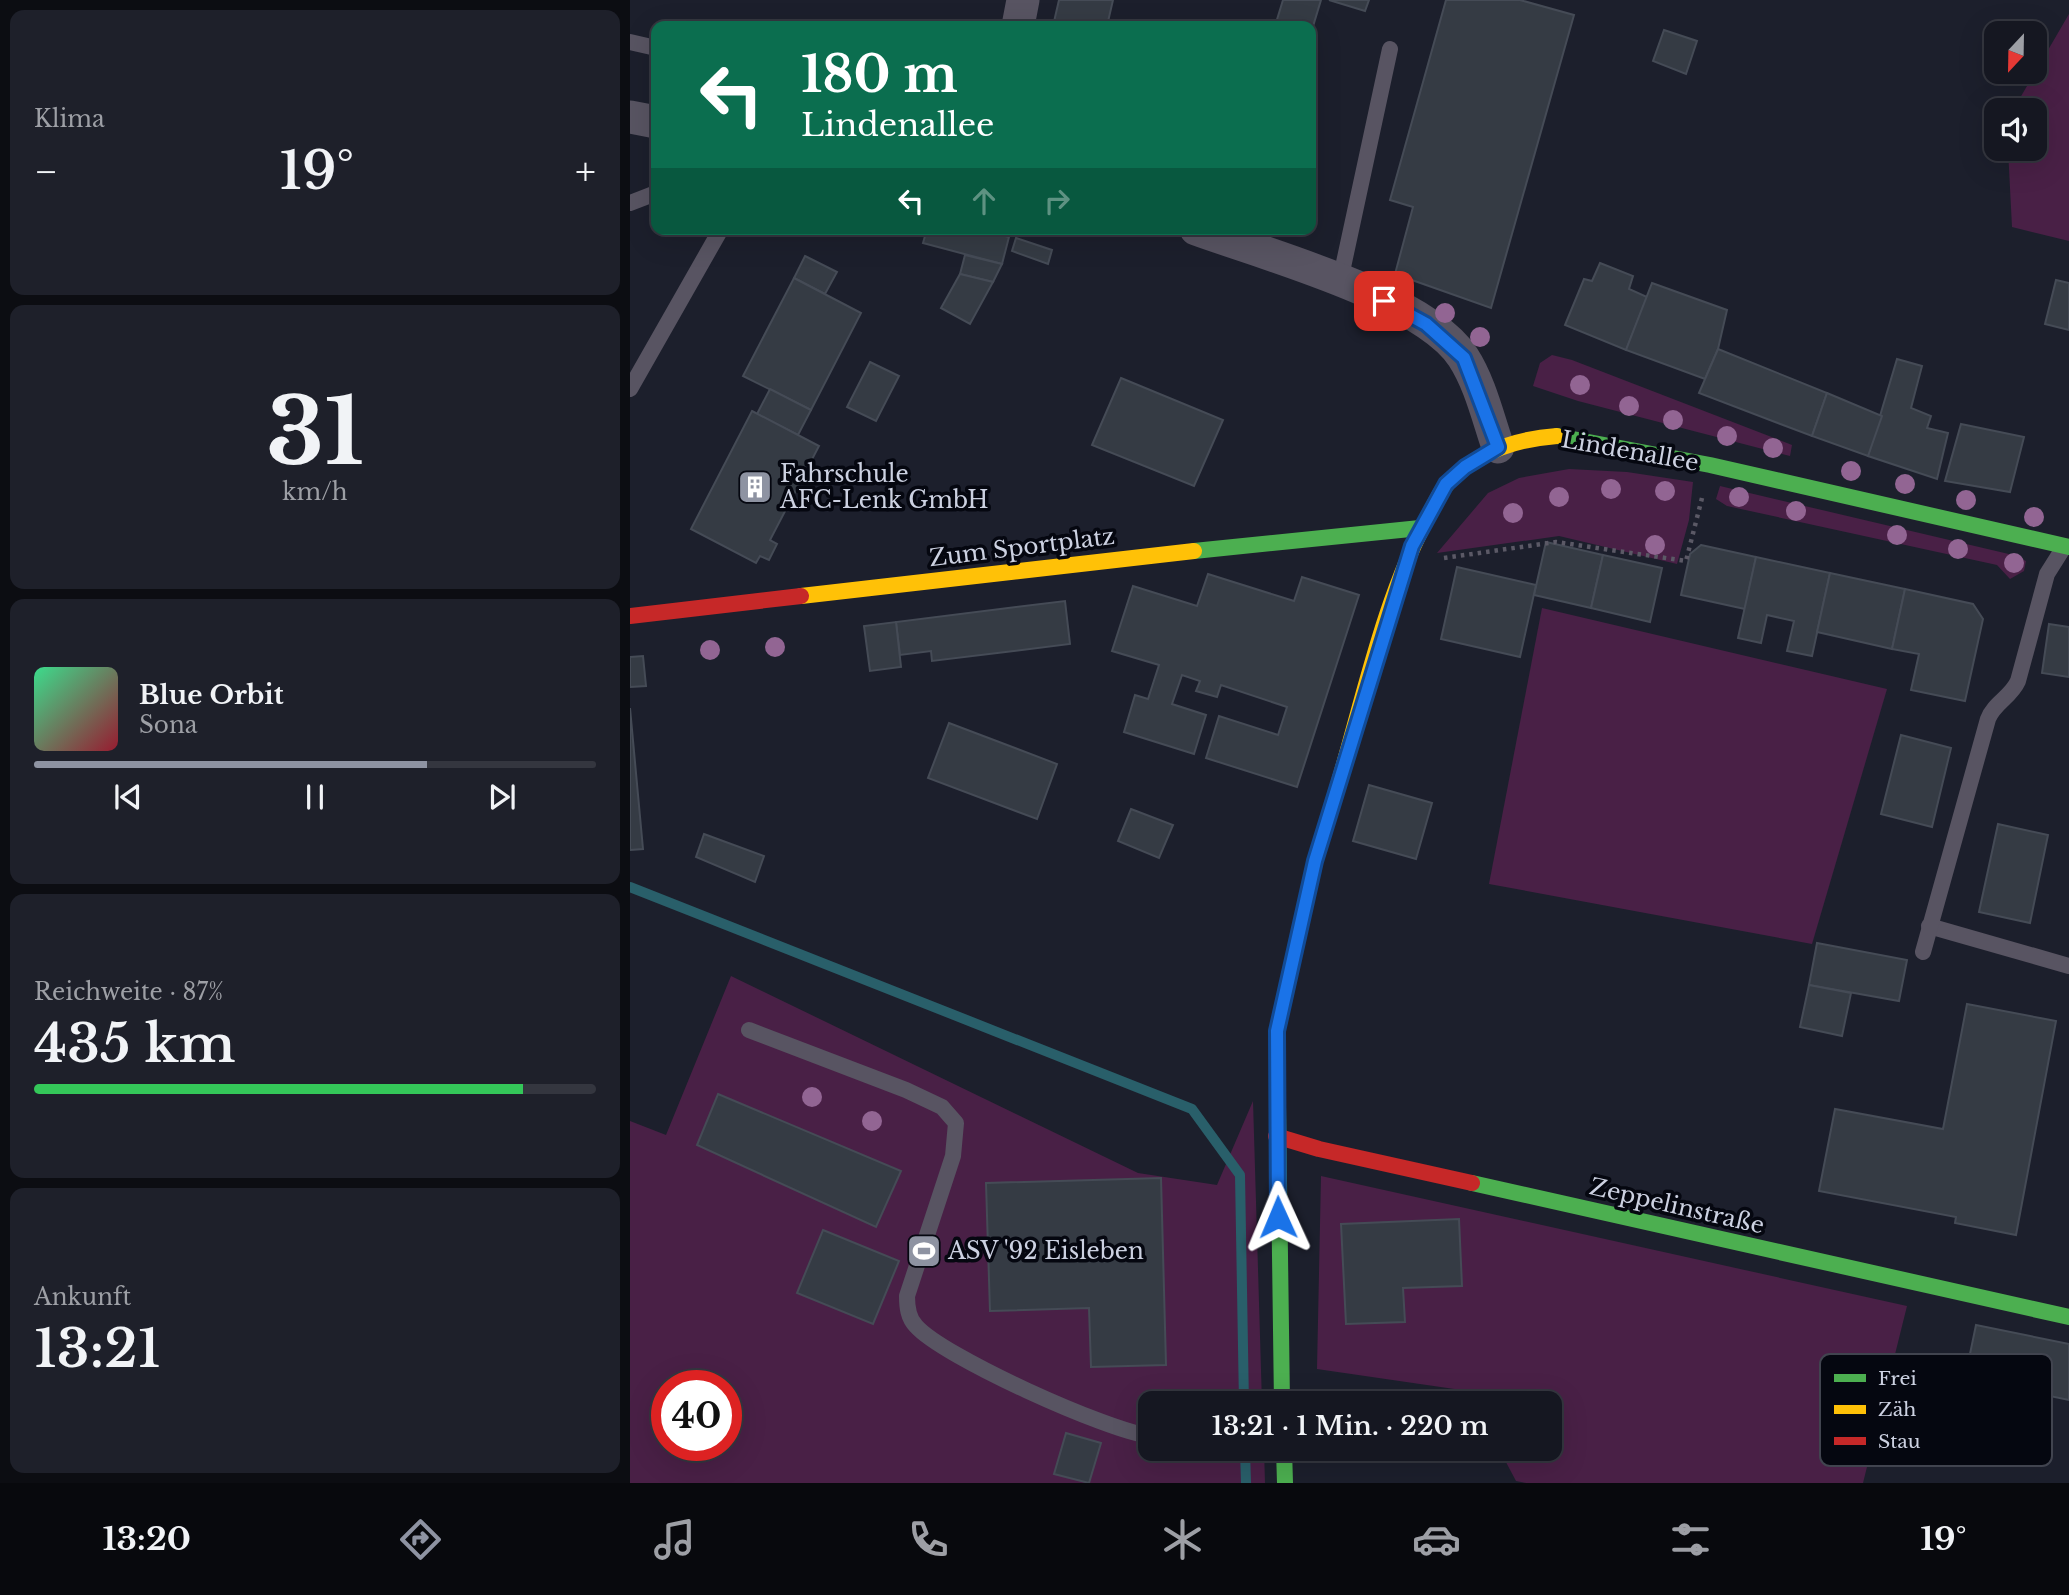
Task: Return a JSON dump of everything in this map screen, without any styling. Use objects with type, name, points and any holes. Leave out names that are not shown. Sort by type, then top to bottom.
[{"type":"street","points":[[1019,21],[1023,0]]},
{"type":"street","points":[[630,117],[651,121]]},
{"type":"street","points":[[1213,235],[1340,281],[1409,314],[1456,348],[1473,377],[1498,447]]},
{"type":"street","name":"Lindenallee","points":[[1283,1391],[1276,1136],[1277,1031],[1315,861],[1405,564],[1420,528],[1446,484],[1465,467],[1498,447],[1530,438],[1563,436],[1710,465],[2068,544]]},
{"type":"street","name":"Zum Sportplatz","points":[[630,616],[1171,553],[1420,528]]},
{"type":"street","name":"Zeppelinstraße","points":[[1276,1136],[1319,1149],[2069,1317]]},
{"type":"street","points":[[1284,1461],[1285,1483]]},
{"type":"lane","points":[[630,42],[651,47]]},
{"type":"lane","points":[[1340,281],[1390,49]]},
{"type":"lane","points":[[630,203],[651,195]]},
{"type":"lane","points":[[630,390],[718,235]]},
{"type":"lane","name":"Lindenallee","points":[[1923,952],[1988,719],[1996,705],[2015,688],[2047,574],[2068,544]]},
{"type":"lane","points":[[1929,926],[2069,966]]},
{"type":"lane","points":[[749,1030],[906,1090],[942,1107],[952,1115],[957,1131],[953,1156],[906,1296],[907,1310],[914,1324],[955,1356],[1119,1429],[1138,1433]]},
{"type":"path","points":[[1405,564],[1556,542],[1686,561],[1710,465]]},
{"type":"shaded area","points":[[2069,14],[2069,241],[2012,227],[2009,161],[2047,161],[2047,98],[2020,98],[2028,84],[2048,84],[2048,50]]},
{"type":"shaded area","points":[[1552,355],[1572,360],[1792,445],[1790,456],[1578,401],[1533,386],[1540,363]]},
{"type":"shaded area","points":[[1569,469],[1627,472],[1693,482],[1689,520],[1677,564],[1559,536],[1437,553],[1488,493],[1519,478]]},
{"type":"shaded area","points":[[1720,486],[2013,555],[2026,561],[2024,571],[2010,579],[1997,565],[1727,506],[1716,499]]},
{"type":"shaded area","points":[[1542,608],[1887,689],[1812,944],[1489,884]]},
{"type":"shaded area","name":"ASV '92 Eisleben","points":[[731,976],[1138,1173],[1217,1185],[1253,1101],[1262,1391],[1138,1391],[1138,1461],[1264,1461],[1265,1483],[630,1483],[630,1121],[666,1135]]},
{"type":"shaded area","points":[[1321,1176],[1907,1306],[1895,1354],[1820,1354],[1820,1466],[1867,1466],[1863,1483],[1516,1481],[1505,1461],[1562,1461],[1562,1391],[1468,1391],[1317,1369]]},
{"type":"building","points":[[1059,0],[1113,0],[1108,21],[1054,21]]},
{"type":"building","points":[[1283,0],[1321,0],[1315,21],[1277,21]]},
{"type":"building","points":[[1329,0],[1369,0],[1365,11]]},
{"type":"building","points":[[1446,0],[1520,0],[1574,15],[1491,308],[1395,274],[1413,207],[1390,200]]},
{"type":"building","points":[[1664,30],[1697,41],[1686,74],[1653,61]]},
{"type":"building","points":[[925,235],[1009,237],[1002,264],[923,243]]},
{"type":"building","points":[[1016,238],[1052,250],[1048,264],[1012,251]]},
{"type":"building","points":[[965,255],[1002,264],[993,282],[960,274]]},
{"type":"building","points":[[805,256],[837,272],[825,294],[794,278]]},
{"type":"building","points":[[1600,263],[1633,276],[1629,289],[1647,297],[1626,350],[1565,325],[1584,279],[1592,281]]},
{"type":"building","points":[[960,274],[993,282],[970,324],[941,308]]},
{"type":"building","name":"Fahrschule AFC-Lenk GmbH","points":[[794,278],[861,313],[811,410],[743,376]]},
{"type":"building","points":[[2056,280],[2069,283],[2069,330],[2045,324]]},
{"type":"building","points":[[1652,283],[1727,310],[1718,349],[1705,379],[1626,350]]},
{"type":"building","points":[[1718,349],[1827,393],[1812,436],[1699,393]]},
{"type":"building","points":[[1897,359],[1922,366],[1911,408],[1931,416],[1927,428],[1948,433],[1937,479],[1868,456]]},
{"type":"building","points":[[870,362],[899,376],[876,421],[847,407]]},
{"type":"building","points":[[1121,378],[1223,420],[1194,486],[1092,445]]},
{"type":"building","name":"Fahrschule AFC-Lenk GmbH","points":[[770,389],[811,410],[798,435],[757,414]]},
{"type":"building","points":[[1827,393],[1882,416],[1868,456],[1812,436]]},
{"type":"building","name":"Fahrschule AFC-Lenk GmbH","points":[[752,411],[819,446],[770,540],[777,544],[769,560],[760,556],[756,563],[691,529]]},
{"type":"building","points":[[1961,424],[2024,437],[2010,492],[1945,481]]},
{"type":"building","points":[[1546,542],[1603,555],[1591,608],[1534,595]]},
{"type":"building","points":[[1701,545],[1756,557],[1745,609],[1681,595],[1690,554]]},
{"type":"building","points":[[1603,555],[1662,568],[1650,622],[1591,608]]},
{"type":"building","points":[[1756,557],[1830,573],[1812,656],[1787,651],[1794,621],[1767,615],[1761,643],[1738,638]]},
{"type":"building","points":[[1457,567],[1536,585],[1520,657],[1441,639]]},
{"type":"building","points":[[1830,573],[1905,589],[1892,649],[1817,632]]},
{"type":"building","points":[[1208,574],[1294,601],[1302,577],[1359,595],[1297,787],[1206,758],[1219,716],[1278,735],[1287,707],[1221,685],[1217,697],[1196,691],[1200,681],[1182,675],[1172,704],[1206,715],[1194,754],[1124,732],[1135,695],[1148,699],[1159,665],[1112,651],[1133,586],[1197,606]]},
{"type":"building","points":[[1905,589],[1973,604],[1983,619],[1965,701],[1911,690],[1919,654],[1892,649]]},
{"type":"building","points":[[1065,601],[1070,644],[932,661],[931,651],[900,655],[896,622]]},
{"type":"building","points":[[896,622],[901,667],[870,671],[864,626]]},
{"type":"building","points":[[2049,624],[2069,627],[2069,677],[2042,673]]},
{"type":"building","points":[[643,656],[646,686],[630,687],[630,657]]},
{"type":"building","points":[[630,708],[643,849],[630,850]]},
{"type":"building","points":[[949,723],[1057,764],[1037,819],[928,778]]},
{"type":"building","points":[[1901,735],[1951,748],[1932,827],[1881,814]]},
{"type":"building","points":[[1369,785],[1432,803],[1416,859],[1353,841]]},
{"type":"building","points":[[1131,809],[1173,825],[1159,858],[1118,841]]},
{"type":"building","points":[[1998,824],[2048,835],[2030,923],[1979,912]]},
{"type":"building","points":[[704,834],[764,856],[755,882],[696,857]]},
{"type":"building","points":[[1817,943],[1907,960],[1899,1001],[1809,985]]},
{"type":"building","points":[[1809,985],[1851,993],[1842,1036],[1800,1027]]},
{"type":"building","points":[[1967,1004],[2056,1021],[2016,1235],[1955,1223],[1956,1217],[1819,1191],[1835,1109],[1943,1129]]},
{"type":"building","points":[[718,1094],[901,1171],[876,1227],[697,1145]]},
{"type":"building","points":[[1161,1178],[1166,1365],[1091,1367],[1089,1308],[990,1311],[986,1183]]},
{"type":"building","points":[[1459,1219],[1462,1286],[1403,1288],[1405,1322],[1346,1324],[1341,1224]]},
{"type":"building","points":[[823,1230],[899,1261],[873,1324],[797,1293]]},
{"type":"building","points":[[1976,1325],[2069,1344],[2069,1400],[2052,1396],[2052,1354],[1970,1354]]},
{"type":"building","points":[[1066,1433],[1101,1443],[1089,1483],[1054,1474]]},
{"type":"waterway","points":[[630,887],[1192,1109],[1240,1175],[1244,1391]]},
{"type":"waterway","points":[[1245,1461],[1246,1483]]},
{"type":"traffic: fast","points":[[1557,436],[1710,465],[2069,547]]},
{"type":"traffic: fast","points":[[1194,551],[1420,528]]},
{"type":"traffic: fast","points":[[1282,1391],[1277,1032],[1315,861],[1336,792]]},
{"type":"traffic: fast","points":[[1472,1183],[2069,1317]]},
{"type":"traffic: fast","points":[[1284,1461],[1285,1483]]},
{"type":"traffic: slow","points":[[1336,792],[1376,650],[1399,580],[1440,494],[1459,472],[1484,455],[1527,440],[1557,436]]},
{"type":"traffic: slow","points":[[801,596],[1194,551]]},
{"type":"traffic: jam","points":[[630,616],[801,596]]},
{"type":"traffic: jam","points":[[1276,1136],[1319,1149],[1472,1183]]},
{"type":"place","name":"Fahrschule AFC-Lenk GmbH","points":[[755,487]]},
{"type":"place","name":"ASV '92 Eisleben","points":[[924,1251]]},
{"type":"route","points":[[1278,1217],[1277,1031],[1315,861],[1412,546],[1446,484],[1480,456],[1498,447],[1464,358],[1444,337],[1426,324],[1384,301]]}]
